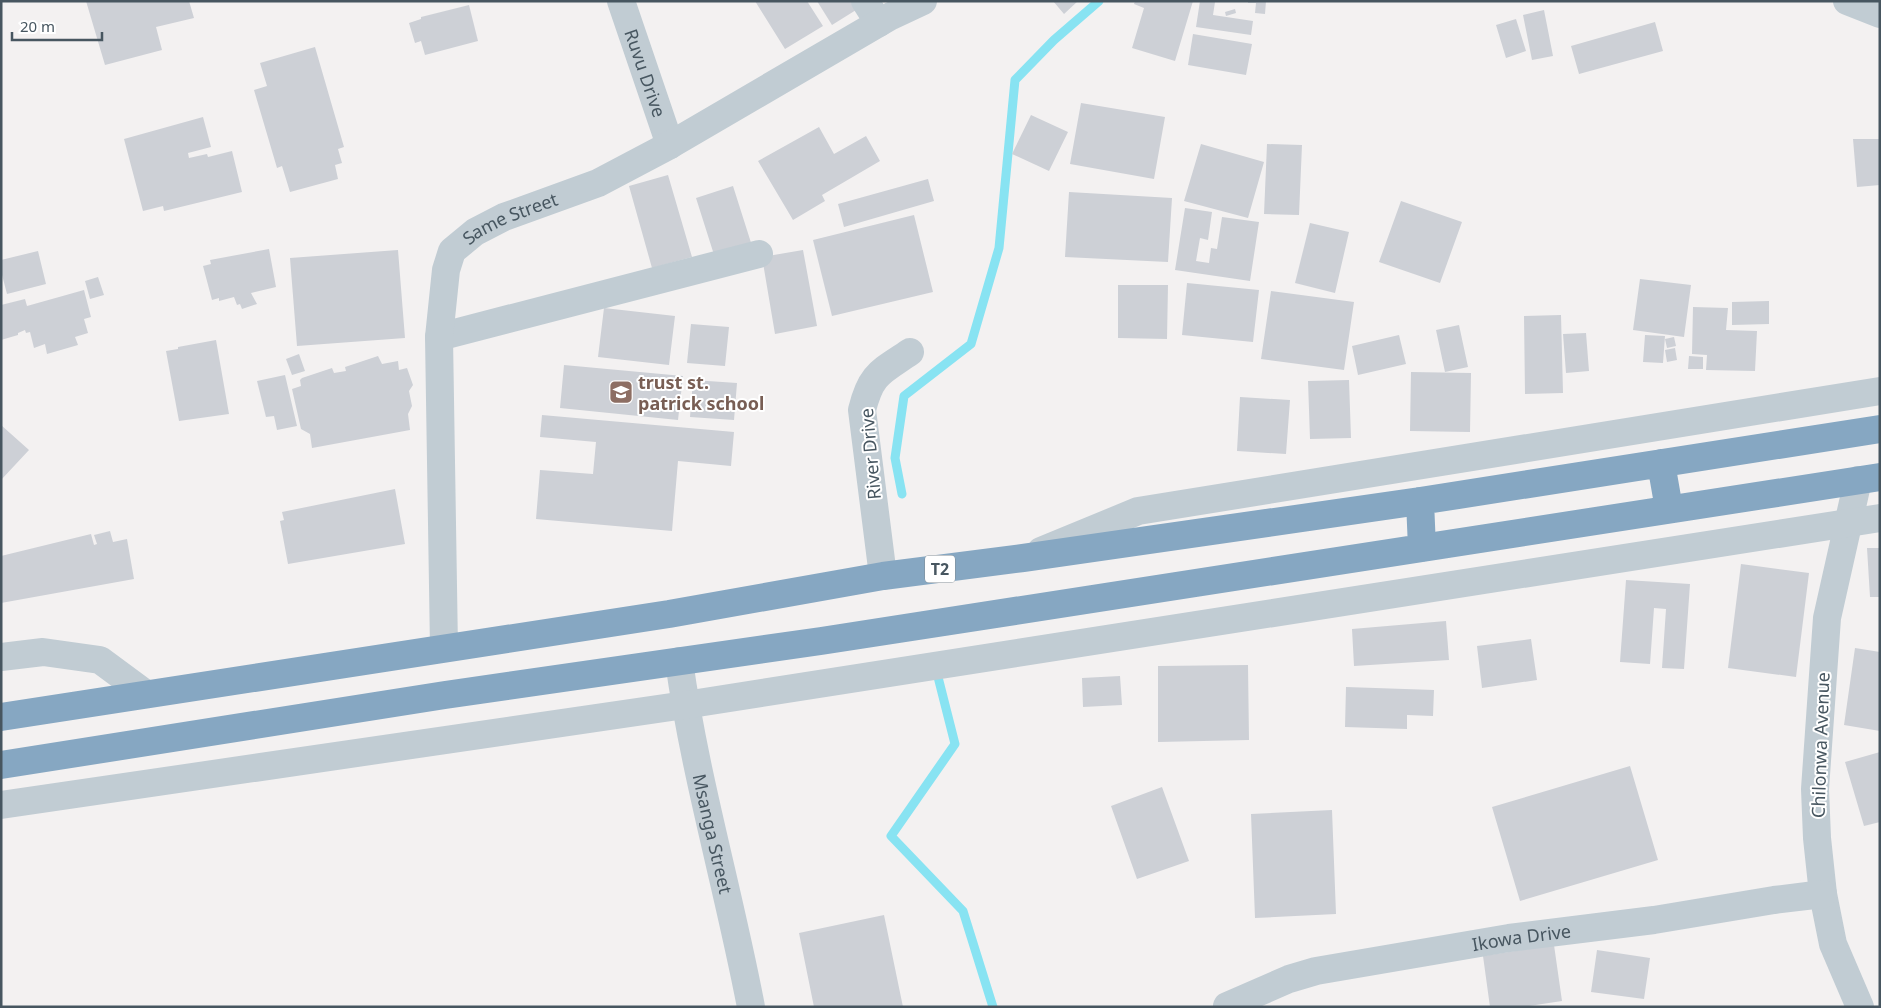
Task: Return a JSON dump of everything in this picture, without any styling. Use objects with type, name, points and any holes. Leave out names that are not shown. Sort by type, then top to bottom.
[{"type":"highway","name":"T2","points":[[1,717],[669,614],[884,576],[1420,501],[1880,429]]},
{"type":"highway","points":[[1661,463],[1669,509]]},
{"type":"highway","points":[[1,765],[445,695],[821,641],[1869,479]]},
{"type":"highway","points":[[1420,501],[1422,548]]},
{"type":"street","name":"Ruvu Drive","points":[[621,1],[670,145]]},
{"type":"street","name":"Same Street","points":[[444,648],[439,337],[446,270],[452,251],[474,232],[504,217],[598,183],[670,145],[872,12],[891,16],[923,1]]},
{"type":"street","points":[[1846,1],[1880,14]]},
{"type":"street","points":[[439,337],[759,254]]},
{"type":"street","name":"River Drive","points":[[884,576],[862,410],[867,390],[876,376],[910,352]]},
{"type":"street","points":[[1023,558],[1138,511],[1880,391]]},
{"type":"street","name":"Chilonwa Avenue","points":[[1860,1007],[1833,944],[1823,894],[1817,838],[1815,789],[1827,618],[1848,522],[1869,479]]},
{"type":"street","points":[[1,805],[685,705],[1880,518]]},
{"type":"street","points":[[1,658],[43,652],[100,660],[146,694]]},
{"type":"street","name":"Msanga Street","points":[[679,661],[685,705],[741,952],[751,1007]]},
{"type":"street","name":"Ikowa Drive","points":[[1227,1006],[1289,979],[1316,971],[1509,938],[1654,920],[1774,900],[1823,894]]},
{"type":"building","points":[[86,1],[189,1],[194,18],[156,27],[162,50],[105,65]]},
{"type":"building","points":[[755,1],[807,1],[823,26],[785,49]]},
{"type":"building","points":[[817,1],[862,1],[864,5],[832,25]]},
{"type":"building","points":[[1053,1],[1078,1],[1064,14]]},
{"type":"building","points":[[1135,1],[1193,1],[1175,61],[1132,48],[1144,8],[1134,4]]},
{"type":"building","points":[[1200,1],[1215,2],[1213,15],[1253,21],[1251,35],[1196,27]]},
{"type":"building","points":[[1248,1],[1266,1],[1265,14],[1255,13],[1256,3],[1248,3]]},
{"type":"building","points":[[469,5],[478,41],[425,55],[421,41],[415,43],[409,23],[421,19],[421,17]]},
{"type":"building","points":[[1235,9],[1236,13],[1226,16],[1225,12]]},
{"type":"building","points":[[1544,10],[1553,56],[1532,60],[1523,15]]},
{"type":"building","points":[[1516,19],[1526,51],[1506,58],[1496,25]]},
{"type":"building","points":[[1655,22],[1663,51],[1579,74],[1571,46]]},
{"type":"building","points":[[1193,34],[1252,44],[1246,75],[1188,65]]},
{"type":"building","points":[[315,47],[344,147],[338,149],[342,163],[335,165],[338,179],[290,192],[282,166],[277,168],[254,90],[267,86],[260,63]]},
{"type":"building","points":[[1081,103],[1165,117],[1154,179],[1070,164]]},
{"type":"building","points":[[1031,115],[1068,132],[1049,171],[1012,154]]},
{"type":"building","points":[[203,117],[211,147],[188,153],[189,158],[207,154],[208,157],[232,151],[242,192],[164,211],[163,206],[143,211],[124,139]]},
{"type":"building","points":[[819,127],[834,154],[866,136],[880,161],[822,195],[825,201],[793,220],[758,161]]},
{"type":"building","points":[[1853,139],[1880,139],[1880,185],[1857,187]]},
{"type":"building","points":[[1201,144],[1264,162],[1248,218],[1184,201]]},
{"type":"building","points":[[1267,144],[1302,145],[1299,215],[1264,214]]},
{"type":"building","points":[[668,175],[692,257],[652,268],[629,186]]},
{"type":"building","points":[[928,179],[934,201],[844,227],[838,204]]},
{"type":"building","points":[[733,186],[753,249],[716,261],[696,198]]},
{"type":"building","points":[[1069,192],[1172,198],[1168,262],[1065,257]]},
{"type":"building","points":[[1401,201],[1462,222],[1440,283],[1379,262]]},
{"type":"building","points":[[1185,208],[1212,212],[1208,240],[1200,238],[1196,261],[1209,263],[1211,248],[1217,249],[1222,217],[1259,222],[1250,281],[1175,270]]},
{"type":"building","points":[[914,215],[933,292],[832,316],[813,240]]},
{"type":"building","points":[[1310,223],[1349,232],[1335,293],[1295,283]]},
{"type":"building","points":[[269,249],[276,287],[251,293],[257,304],[242,309],[240,304],[237,305],[234,297],[219,301],[219,298],[212,300],[203,266],[211,264],[210,260]]},
{"type":"building","points":[[398,250],[405,338],[297,346],[290,258]]},
{"type":"building","points":[[803,250],[817,326],[775,334],[762,257]]},
{"type":"building","points":[[38,251],[46,284],[7,294],[1,271],[1,260]]},
{"type":"building","points":[[98,277],[104,295],[90,299],[85,281]]},
{"type":"building","points":[[1640,279],[1691,285],[1684,337],[1633,330]]},
{"type":"building","points":[[1187,283],[1259,290],[1253,342],[1182,335]]},
{"type":"building","points":[[1118,285],[1168,285],[1167,339],[1118,338]]},
{"type":"building","points":[[84,290],[91,317],[84,319],[88,333],[75,337],[78,345],[47,354],[45,344],[34,348],[30,332],[26,333],[25,330],[18,333],[18,335],[1,340],[1,305],[25,299],[27,306]]},
{"type":"building","points":[[1271,291],[1354,302],[1344,370],[1261,359]]},
{"type":"building","points":[[1769,301],[1769,324],[1732,325],[1732,302]]},
{"type":"building","points":[[1693,307],[1728,308],[1726,330],[1757,331],[1755,371],[1706,370],[1707,355],[1692,354]]},
{"type":"building","name":"trust st. patrick school","points":[[604,308],[675,316],[669,365],[598,357]]},
{"type":"building","points":[[1561,315],[1563,393],[1525,394],[1524,316]]},
{"type":"building","name":"trust st. patrick school","points":[[691,324],[729,327],[725,366],[687,363]]},
{"type":"building","points":[[1459,325],[1468,367],[1445,372],[1436,330]]},
{"type":"building","points":[[1586,333],[1589,371],[1566,373],[1563,334]]},
{"type":"building","points":[[1399,335],[1406,364],[1358,375],[1352,346]]},
{"type":"building","points":[[1645,335],[1665,336],[1663,363],[1643,362]]},
{"type":"building","points":[[1674,337],[1676,346],[1667,348],[1665,339]]},
{"type":"building","points":[[216,340],[229,414],[179,421],[166,351]]},
{"type":"building","points":[[1675,348],[1677,360],[1667,362],[1665,350]]},
{"type":"building","points":[[299,354],[305,371],[292,375],[286,359]]},
{"type":"building","points":[[378,356],[382,364],[398,361],[399,370],[407,368],[413,385],[409,391],[412,406],[408,414],[410,430],[312,448],[310,434],[301,429],[292,389],[301,386],[300,380],[302,378],[332,368],[334,373],[346,371],[345,367]]},
{"type":"building","points":[[1689,356],[1703,357],[1703,369],[1688,369]]},
{"type":"building","name":"trust st. patrick school","points":[[564,365],[683,376],[678,420],[560,408]]},
{"type":"building","points":[[1411,372],[1471,373],[1470,432],[1410,431]]},
{"type":"building","points":[[285,375],[297,426],[277,430],[274,416],[266,417],[257,381]]},
{"type":"building","name":"trust st. patrick school","points":[[693,380],[737,383],[734,420],[690,417]]},
{"type":"building","points":[[1349,380],[1351,438],[1310,439],[1308,381]]},
{"type":"building","points":[[1240,397],[1290,400],[1286,454],[1237,451]]},
{"type":"building","points":[[542,415],[734,432],[731,466],[678,461],[672,531],[536,519],[540,470],[593,474],[596,442],[540,437]]},
{"type":"building","points":[[1,425],[29,450],[1,480]]},
{"type":"building","points":[[395,489],[405,544],[288,564],[280,521],[284,520],[282,512]]},
{"type":"building","points":[[110,531],[113,542],[127,539],[134,579],[1,603],[1,556],[91,534],[94,545],[97,544],[94,535]]},
{"type":"building","points":[[1867,548],[1880,548],[1880,597],[1870,597]]},
{"type":"building","points":[[1741,564],[1809,573],[1796,677],[1728,668]]},
{"type":"building","points":[[1626,580],[1690,584],[1684,669],[1662,668],[1666,609],[1654,608],[1650,664],[1620,662]]},
{"type":"building","points":[[1446,621],[1449,660],[1354,666],[1352,629]]},
{"type":"building","points":[[1531,639],[1537,680],[1482,688],[1477,646]]},
{"type":"building","points":[[1855,648],[1880,652],[1880,731],[1844,725]]},
{"type":"building","points":[[1248,665],[1249,740],[1158,742],[1158,666]]},
{"type":"building","points":[[1120,676],[1122,705],[1083,707],[1082,678]]},
{"type":"building","points":[[1346,687],[1434,690],[1433,716],[1407,715],[1407,729],[1345,727]]},
{"type":"building","points":[[1880,752],[1880,822],[1864,826],[1845,762]]},
{"type":"building","points":[[1630,766],[1658,860],[1520,901],[1492,807]]},
{"type":"building","points":[[1162,787],[1189,861],[1137,879],[1111,806]]},
{"type":"building","points":[[1332,810],[1336,914],[1255,918],[1251,814]]},
{"type":"building","points":[[884,915],[903,1007],[814,1007],[799,933]]},
{"type":"building","points":[[1554,945],[1562,1001],[1522,1007],[1490,1007],[1483,956]]},
{"type":"building","points":[[1597,950],[1650,958],[1644,999],[1591,992]]},
{"type":"waterway","points":[[902,494],[895,458],[904,396],[971,344],[999,248],[1015,80],[1054,40],[1099,1]]},
{"type":"waterway","points":[[938,677],[955,744],[891,836],[963,911],[993,1007]]},
{"type":"place","name":"trust st. patrick school","points":[[621,392]]}]
